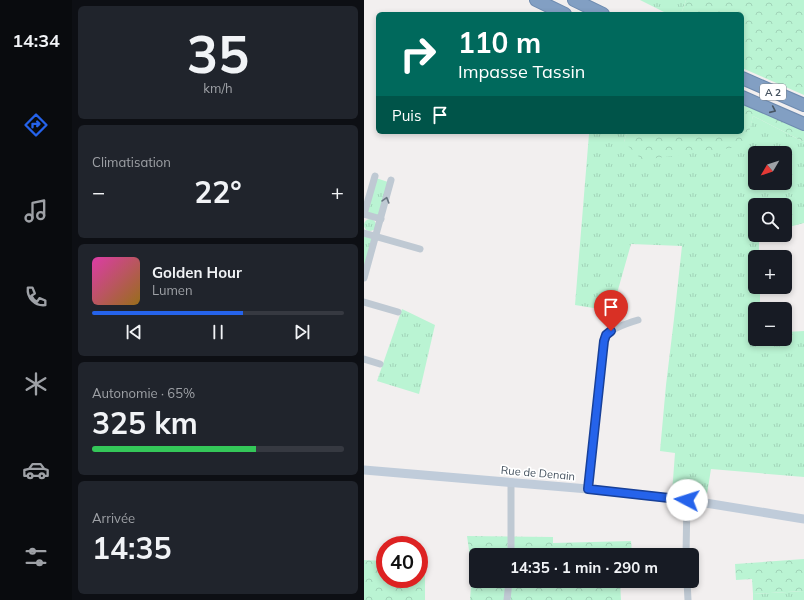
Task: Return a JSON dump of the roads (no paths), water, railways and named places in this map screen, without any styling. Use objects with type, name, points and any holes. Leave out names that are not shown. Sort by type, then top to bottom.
[{"type":"highway","points":[[536,0],[561,12]]},
{"type":"highway","points":[[574,0],[599,12]]},
{"type":"highway","name":"A 2","points":[[744,79],[804,105]]},
{"type":"highway","name":"A 2","points":[[744,98],[804,124]]},
{"type":"street","points":[[375,176],[364,214],[381,219]]},
{"type":"street","points":[[364,278],[391,180]]},
{"type":"street","points":[[364,233],[420,249]]},
{"type":"street","points":[[364,302],[398,312]]},
{"type":"street","points":[[588,489],[605,338],[607,333],[638,320]]},
{"type":"street","points":[[364,359],[380,364]]},
{"type":"street","name":"Rue de Denain","points":[[364,470],[588,489],[687,500],[804,519]]},
{"type":"street","points":[[511,482],[511,548]]},
{"type":"street","points":[[686,548],[687,500]]},
{"type":"street","points":[[507,600],[508,588]]},
{"type":"street","points":[[687,588],[688,600]]}]
